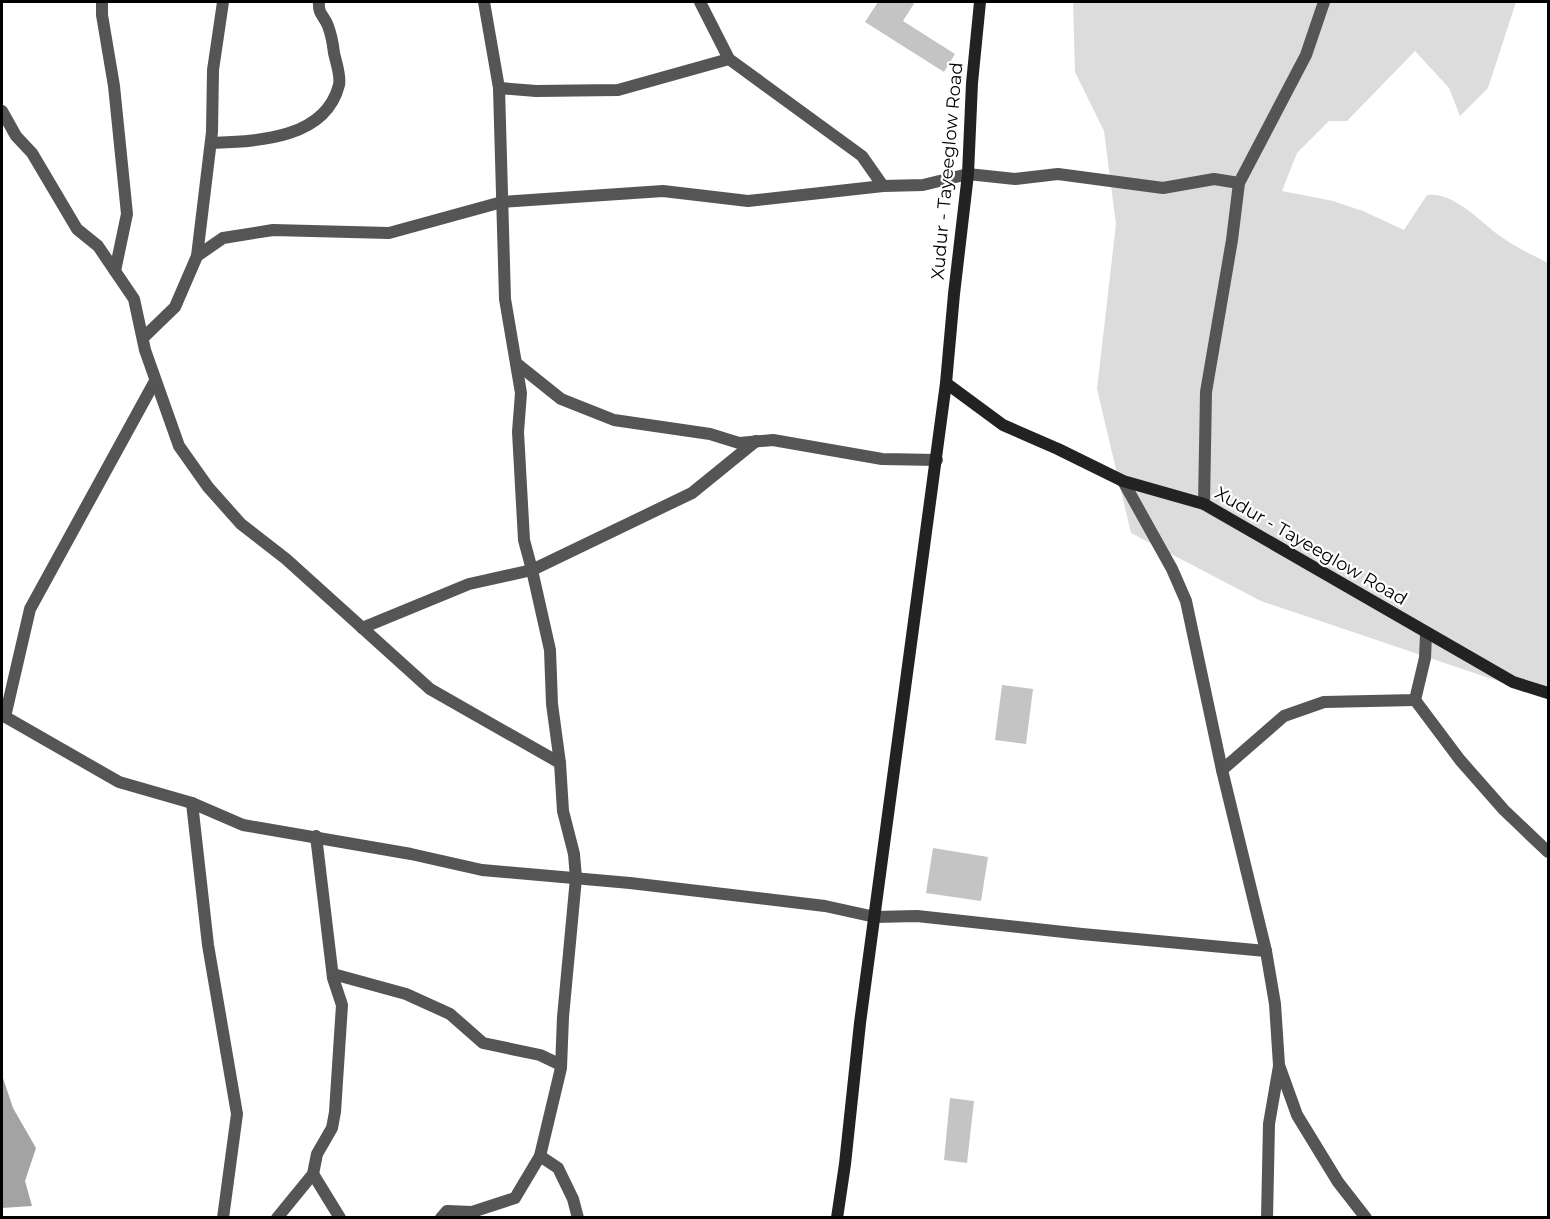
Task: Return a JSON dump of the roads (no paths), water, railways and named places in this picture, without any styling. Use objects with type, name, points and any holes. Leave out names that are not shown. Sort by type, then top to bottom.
[{"type":"main road","name":"Xudur - Tayeeglow Road","points":[[980,2],[972,83],[968,174],[946,383],[1003,425],[1058,448],[1123,481],[1204,504],[1342,582],[1426,634],[1513,682],[1548,693]]},
{"type":"main road","points":[[837,1218],[860,1023],[946,383]]},
{"type":"street","points":[[102,2],[128,214],[115,271]]},
{"type":"street","points":[[143,338],[175,307],[197,256],[211,143],[213,70],[223,2]]},
{"type":"street","points":[[211,143],[254,141],[294,132],[316,120],[333,100],[340,82],[328,25],[318,11],[319,2]]},
{"type":"street","points":[[441,1218],[447,1211],[472,1212],[515,1198],[540,1156],[561,1065],[576,878],[574,854],[563,811],[560,763],[552,704],[550,650],[524,540],[518,432],[521,393],[505,299],[499,88],[484,2]]},
{"type":"street","points":[[700,2],[729,59],[862,156],[883,186]]},
{"type":"street","points":[[1204,504],[1206,392],[1232,240],[1239,183],[1306,55],[1324,2]]},
{"type":"street","points":[[499,88],[536,91],[618,90],[729,59]]},
{"type":"street","points":[[2,111],[16,136],[33,153],[77,229],[98,246],[134,299],[156,381],[179,446],[208,487],[242,524],[286,560],[430,689],[560,763]]},
{"type":"street","points":[[197,256],[223,238],[273,230],[389,233],[502,202],[663,191],[748,201],[883,186],[922,185],[968,174],[1015,180],[1058,174],[1163,188],[1214,179],[1239,183]]},
{"type":"street","points":[[516,363],[561,399],[614,420],[710,434],[739,443],[772,440],[882,459],[937,460]]},
{"type":"street","points":[[156,381],[30,609],[3,716],[119,782],[192,803],[243,825],[316,836],[482,870],[576,878],[825,906],[875,917],[917,916],[1266,951]]},
{"type":"street","points":[[363,628],[469,584],[532,570],[692,493],[756,441]]},
{"type":"street","points":[[1123,481],[1172,569],[1186,601],[1222,770],[1266,951],[1275,1004],[1279,1065],[1269,1124],[1267,1218]]},
{"type":"street","points":[[1415,700],[1425,658],[1426,634]]},
{"type":"street","points":[[1222,770],[1284,716],[1314,705],[1324,702],[1415,700]]},
{"type":"street","points":[[1415,700],[1460,760],[1504,810],[1548,852]]},
{"type":"street","points":[[192,803],[208,945],[237,1114],[223,1218]]},
{"type":"street","points":[[277,1218],[313,1174],[317,1154],[332,1128],[335,1112],[342,1005],[333,974],[316,836]]},
{"type":"street","points":[[333,974],[406,994],[450,1014],[483,1042],[540,1055],[561,1065]]},
{"type":"street","points":[[1279,1065],[1297,1115],[1338,1182],[1366,1218]]},
{"type":"street","points":[[540,1156],[558,1168],[573,1198],[578,1218]]},
{"type":"street","points":[[313,1174],[340,1218]]}]
